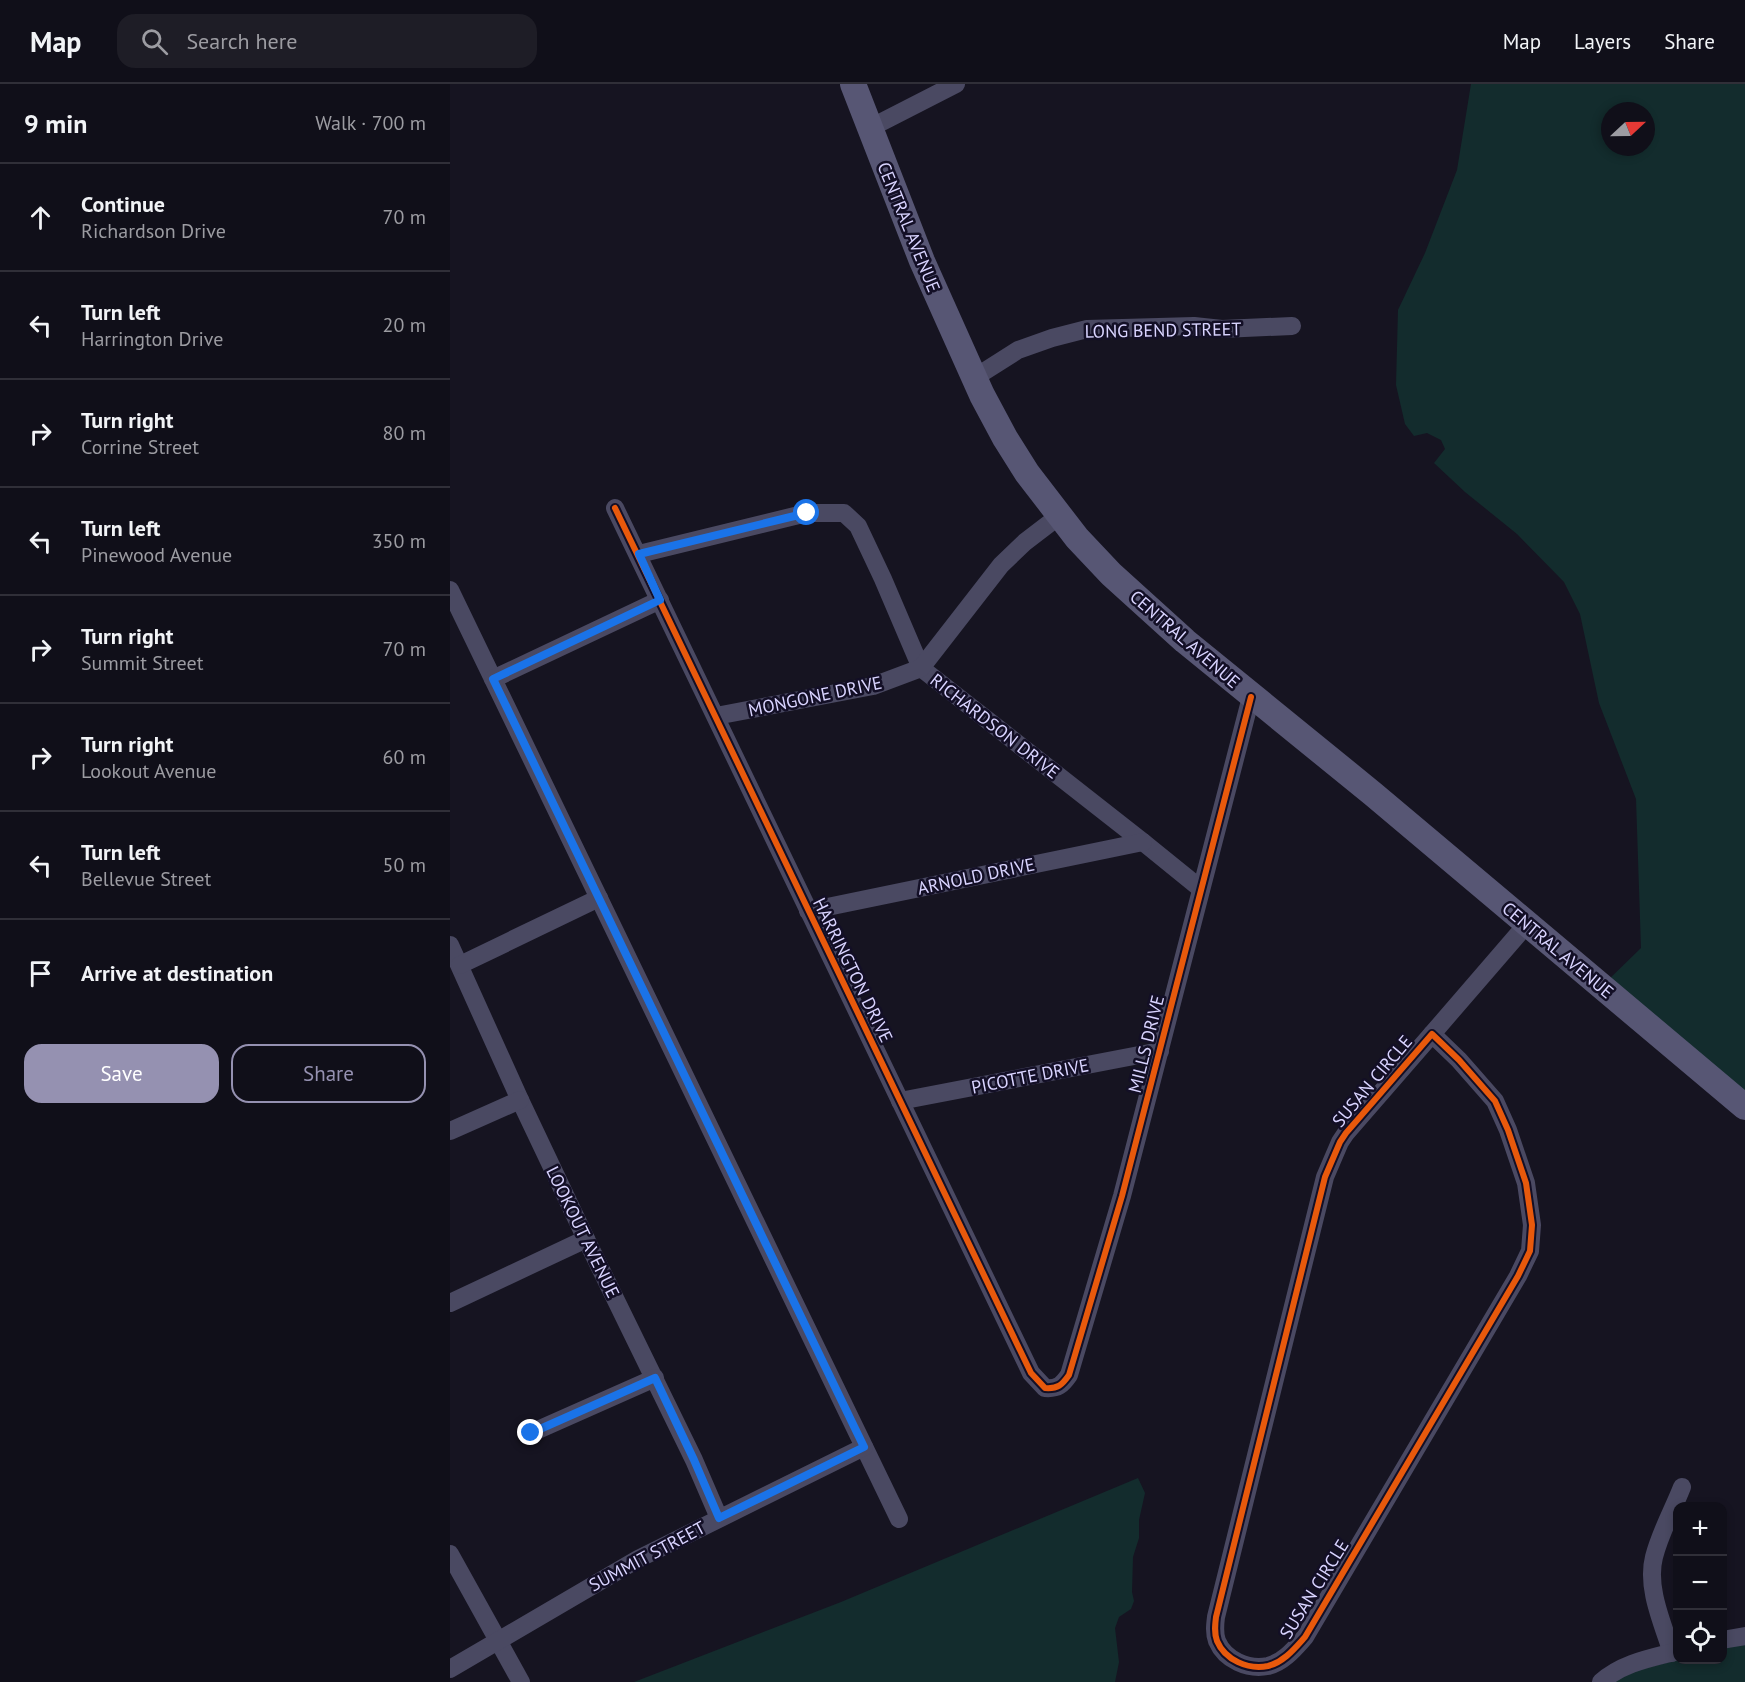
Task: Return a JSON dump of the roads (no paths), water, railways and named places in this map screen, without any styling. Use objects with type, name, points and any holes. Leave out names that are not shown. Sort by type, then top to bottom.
[{"type":"main road","name":"CENTRAL AVENUE","points":[[853,84],[922,261],[974,378],[1005,438],[1027,473],[1059,516],[1111,574],[1251,697],[1373,794],[1745,1107]]},
{"type":"street","points":[[870,128],[956,84]]},
{"type":"street","name":"LONG BEND STREET","points":[[974,378],[1018,350],[1087,329],[1194,326],[1222,329],[1292,326]]},
{"type":"street","name":"HARRINGTON DRIVE","points":[[615,508],[1031,1373],[1045,1388],[1051,1389]]},
{"type":"street","name":"RICHARDSON DRIVE","points":[[639,554],[807,513],[844,513],[858,526],[921,668],[1201,889]]},
{"type":"street","points":[[921,668],[1001,565],[1025,542],[1059,516]]},
{"type":"street","points":[[450,590],[899,1519]]},
{"type":"street","points":[[493,679],[660,600]]},
{"type":"street","name":"MONGONE DRIVE","points":[[716,716],[873,686],[921,668]]},
{"type":"street","name":"MILLS DRIVE","points":[[1051,1389],[1063,1384],[1068,1375],[1122,1196],[1251,697]]},
{"type":"street","name":"ARNOLD DRIVE","points":[[808,911],[1143,842]]},
{"type":"street","points":[[460,965],[599,898]]},
{"type":"street","name":"SUSAN CIRCLE","points":[[1432,1034],[1459,1060],[1495,1101],[1508,1130],[1526,1183],[1532,1225],[1530,1251],[1518,1276],[1305,1637],[1279,1661],[1267,1666],[1246,1666],[1229,1658],[1217,1642],[1216,1617],[1324,1177],[1346,1133],[1527,924]]},
{"type":"street","name":"LOOKOUT AVENUE","points":[[450,945],[520,1100],[655,1378],[719,1518]]},
{"type":"street","name":"PICOTTE DRIVE","points":[[900,1101],[1160,1051]]},
{"type":"street","points":[[450,1131],[520,1100]]},
{"type":"street","points":[[450,1303],[586,1239]]},
{"type":"street","points":[[531,1433],[655,1378]]},
{"type":"street","name":"SUMMIT STREET","points":[[450,1669],[497,1639],[638,1559],[864,1447]]},
{"type":"street","points":[[1673,1647],[1655,1599],[1653,1571],[1654,1557],[1682,1487]]},
{"type":"street","points":[[450,1554],[521,1682]]},
{"type":"street","points":[[1727,1640],[1745,1636]]},
{"type":"street","points":[[1601,1682],[1612,1672],[1660,1654],[1673,1652]]}]
